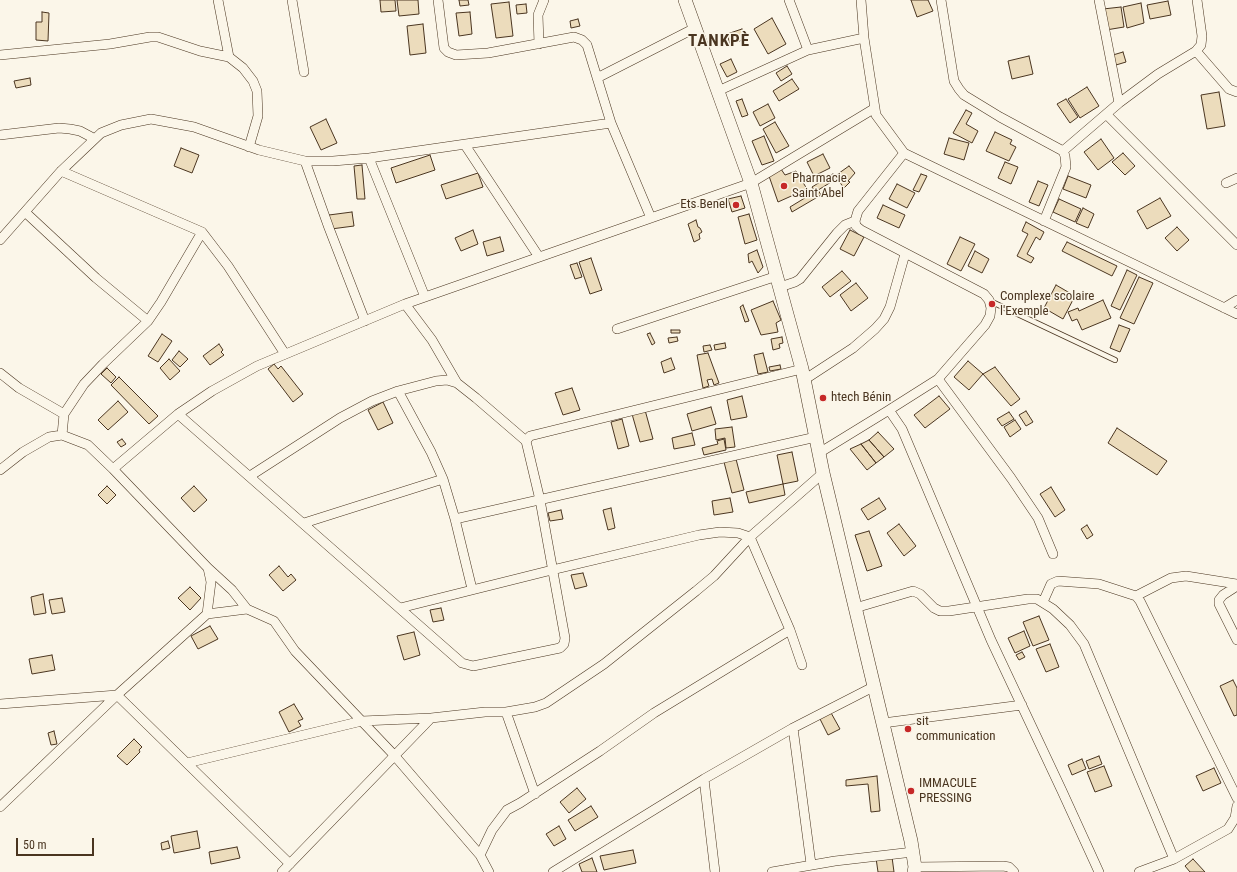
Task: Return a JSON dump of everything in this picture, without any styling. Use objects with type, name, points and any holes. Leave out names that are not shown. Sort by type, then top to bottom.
[{"type":"street","points":[[218,0],[229,57]]},
{"type":"street","points":[[292,0],[304,72]]},
{"type":"street","points":[[438,0],[444,48],[448,52],[456,55],[488,53],[574,37],[582,40],[587,45],[611,123],[651,218]]},
{"type":"street","points":[[539,44],[538,15],[544,0]]},
{"type":"street","points":[[685,0],[751,183],[803,375],[823,473],[913,852],[915,869],[1003,866],[1009,867],[1014,872]]},
{"type":"street","points":[[789,0],[808,50]]},
{"type":"street","points":[[861,0],[864,38],[876,115],[904,153],[1237,314]]},
{"type":"street","points":[[941,0],[954,81],[959,89],[964,95],[1000,117],[1063,151],[1066,166],[1044,221]]},
{"type":"street","points":[[1099,0],[1119,103]]},
{"type":"street","points":[[1063,151],[1119,103],[1158,74],[1196,51],[1201,45],[1202,36],[1197,0]]},
{"type":"street","points":[[597,78],[695,28]]},
{"type":"street","points":[[0,55],[110,44],[158,37],[200,52],[229,57],[243,68],[253,81],[256,91],[258,116],[249,147]]},
{"type":"street","points":[[718,91],[808,50],[864,38]]},
{"type":"street","points":[[1196,51],[1229,89],[1237,92]]},
{"type":"street","points":[[113,469],[178,414],[212,391],[251,369],[405,304],[751,183],[875,108]]},
{"type":"street","points":[[1106,114],[1237,245]]},
{"type":"street","points":[[0,240],[61,172],[101,133],[121,125],[151,119],[194,127],[249,147],[305,161],[333,161],[369,158],[611,123]]},
{"type":"street","points":[[0,134],[70,128],[80,131],[95,139]]},
{"type":"street","points":[[466,144],[539,257]]},
{"type":"street","points":[[819,453],[938,379],[985,325],[990,316],[991,308],[989,300],[984,294],[905,254],[856,226],[855,220],[858,212],[904,153]]},
{"type":"street","points":[[369,158],[425,297]]},
{"type":"street","points":[[305,161],[365,321]]},
{"type":"street","points":[[61,172],[202,232],[228,266],[285,354]]},
{"type":"street","points":[[1226,182],[1237,178]]},
{"type":"street","points":[[25,212],[96,278],[148,321]]},
{"type":"street","points":[[617,329],[778,281],[795,282],[800,279],[836,234],[846,225],[855,220]]},
{"type":"street","points":[[62,435],[64,414],[84,384],[148,321],[161,302],[202,232]]},
{"type":"street","points":[[526,441],[530,436],[803,375],[853,348],[884,319],[890,308],[905,254]]},
{"type":"street","points":[[1224,308],[1237,300]]},
{"type":"street","points":[[178,414],[304,523],[457,660],[473,666],[560,648],[564,644],[565,638],[540,500],[526,441],[457,383],[432,340],[405,304]]},
{"type":"street","points":[[0,373],[19,388],[64,414]]},
{"type":"street","points":[[938,379],[985,442],[1038,518],[1053,554]]},
{"type":"street","points":[[250,476],[340,418],[372,401],[398,391],[436,381],[446,380],[457,383]]},
{"type":"street","points":[[398,391],[431,452],[443,479],[455,519],[472,589]]},
{"type":"street","points":[[889,410],[902,428],[991,640],[1099,872]]},
{"type":"street","points":[[0,470],[23,452],[49,437],[62,435],[88,445],[208,568],[232,590],[247,609],[274,621],[295,651],[394,755],[480,855],[489,872]]},
{"type":"street","points":[[455,519],[816,437]]},
{"type":"street","points":[[187,763],[362,721],[431,718],[485,712],[506,712],[535,707],[546,703],[604,664],[714,576],[750,537],[823,473]]},
{"type":"street","points":[[304,523],[443,479]]},
{"type":"street","points":[[400,608],[472,589],[699,535],[720,532],[738,533],[750,537],[790,630],[802,665]]},
{"type":"street","points":[[207,614],[211,582],[208,568]]},
{"type":"street","points":[[1136,596],[1171,578],[1186,576],[1237,585]]},
{"type":"street","points":[[1043,602],[1051,584],[1058,581],[1099,584],[1136,596],[1140,601],[1237,798]]},
{"type":"street","points":[[1237,585],[1223,595],[1219,600],[1219,604],[1237,640]]},
{"type":"street","points":[[855,608],[913,591],[920,594],[934,608],[940,611],[1028,599],[1037,599],[1053,609],[1070,625],[1084,644],[1174,859]]},
{"type":"street","points":[[1,804],[117,695],[207,614],[247,609]]},
{"type":"street","points":[[480,855],[492,830],[507,810],[535,794],[600,751],[654,712],[790,630]]},
{"type":"street","points":[[553,872],[704,779],[793,728],[873,687]]},
{"type":"street","points":[[0,704],[117,695],[290,864]]},
{"type":"street","points":[[883,723],[1022,705]]},
{"type":"street","points":[[506,712],[535,794]]},
{"type":"street","points":[[282,872],[431,718]]},
{"type":"street","points":[[793,728],[811,864]]},
{"type":"street","points":[[704,779],[715,872]]},
{"type":"street","points":[[1139,872],[1174,859],[1228,829],[1235,818],[1237,806]]},
{"type":"street","points":[[772,872],[811,864],[913,852]]},
{"type":"lane","points":[[989,300],[1115,360]]},
{"type":"building","points":[[380,0],[395,0],[396,11],[381,12]]},
{"type":"building","points":[[397,0],[418,0],[419,14],[399,16]]},
{"type":"building","points":[[459,0],[468,0],[469,5],[460,6]]},
{"type":"building","points":[[911,0],[928,0],[933,11],[917,17]]},
{"type":"building","points":[[1168,1],[1171,15],[1150,19],[1147,5]]},
{"type":"building","points":[[509,2],[513,36],[496,38],[491,4]]},
{"type":"building","points":[[1141,3],[1144,23],[1127,28],[1123,7]]},
{"type":"building","points":[[526,4],[527,13],[517,14],[516,5]]},
{"type":"building","points":[[1121,7],[1124,27],[1106,30],[1103,9]]},
{"type":"building","points":[[42,12],[49,13],[48,41],[36,40],[36,22],[42,22]]},
{"type":"building","points":[[470,12],[472,34],[459,36],[456,13]]},
{"type":"building","points":[[772,18],[786,44],[768,54],[754,29]]},
{"type":"building","points":[[578,19],[580,26],[571,28],[570,21]]},
{"type":"building","points":[[423,24],[426,53],[410,55],[407,26]]},
{"type":"building","points":[[742,29],[746,39],[730,44],[727,34]]},
{"type":"building","points":[[1123,52],[1126,62],[1116,65],[1113,55]]},
{"type":"building","points":[[1029,56],[1033,74],[1012,79],[1008,61]]},
{"type":"building","points":[[731,59],[737,72],[727,77],[720,64]]},
{"type":"building","points":[[787,66],[792,74],[781,81],[776,73]]},
{"type":"building","points":[[30,78],[31,85],[16,88],[14,81]]},
{"type":"building","points":[[792,79],[799,89],[779,101],[773,91]]},
{"type":"building","points":[[1087,87],[1099,106],[1080,118],[1068,99]]},
{"type":"building","points":[[1219,92],[1225,126],[1207,129],[1201,95]]},
{"type":"building","points":[[742,99],[748,115],[742,117],[736,101]]},
{"type":"building","points":[[1066,99],[1078,117],[1070,123],[1057,104]]},
{"type":"building","points":[[768,104],[775,118],[760,126],[753,112]]},
{"type":"building","points":[[966,110],[972,113],[966,124],[978,131],[972,143],[953,133]]},
{"type":"building","points":[[326,119],[337,143],[321,150],[310,127]]},
{"type":"building","points":[[775,122],[789,146],[776,153],[763,129]]},
{"type":"building","points":[[995,132],[1012,140],[1010,144],[1016,147],[1009,161],[986,151]]},
{"type":"building","points":[[764,136],[774,161],[762,165],[752,141]]},
{"type":"building","points":[[949,138],[969,143],[964,160],[944,154]]},
{"type":"building","points":[[1101,139],[1114,158],[1098,170],[1084,152]]},
{"type":"building","points":[[181,148],[199,155],[192,173],[174,166]]},
{"type":"building","points":[[1123,153],[1135,166],[1125,175],[1112,162]]},
{"type":"building","points":[[823,154],[830,168],[814,176],[807,162]]},
{"type":"building","points":[[430,155],[435,170],[396,183],[391,168]]},
{"type":"building","points":[[1005,162],[1018,167],[1011,184],[998,178]]},
{"type":"building","points":[[362,165],[365,199],[357,199],[354,166]]},
{"type":"building","points":[[849,166],[855,173],[848,181],[850,182],[844,188],[835,176]]},
{"type":"building","points":[[781,169],[785,175],[796,171],[807,189],[778,202],[769,176]]},
{"type":"building","points":[[478,173],[483,187],[446,199],[441,185]]},
{"type":"building","points":[[833,174],[836,179],[815,192],[812,187]]},
{"type":"building","points":[[921,174],[927,176],[919,192],[913,190]]},
{"type":"building","points":[[1068,176],[1091,185],[1086,198],[1063,189]]},
{"type":"building","points":[[1038,181],[1048,185],[1039,206],[1029,202]]},
{"type":"building","points":[[897,184],[915,193],[907,208],[889,199]]},
{"type":"building","points":[[818,190],[821,195],[792,212],[790,207]]},
{"type":"building","points":[[741,196],[745,208],[732,212],[728,199]]},
{"type":"building","points":[[1160,198],[1171,216],[1147,229],[1137,211]]},
{"type":"building","points":[[1059,199],[1081,209],[1075,222],[1053,212]]},
{"type":"building","points":[[883,205],[905,215],[899,228],[877,218]]},
{"type":"building","points":[[1083,208],[1094,214],[1088,228],[1076,223]]},
{"type":"building","points":[[352,212],[354,226],[331,229],[329,215]]},
{"type":"building","points":[[749,214],[757,240],[745,244],[738,217]]},
{"type":"building","points":[[696,220],[698,227],[702,232],[699,234],[700,239],[694,242],[688,224]]},
{"type":"building","points":[[1026,222],[1044,232],[1040,240],[1036,237],[1027,254],[1034,258],[1031,263],[1017,256],[1028,234],[1022,231]]},
{"type":"building","points":[[1177,227],[1189,240],[1177,251],[1165,238]]},
{"type":"building","points":[[473,230],[478,244],[461,251],[455,238]]},
{"type":"building","points":[[850,230],[864,237],[854,256],[840,249]]},
{"type":"building","points":[[500,237],[504,251],[487,256],[483,242]]},
{"type":"building","points":[[960,237],[975,244],[961,271],[947,264]]},
{"type":"building","points":[[1067,242],[1117,266],[1112,276],[1062,251]]},
{"type":"building","points":[[757,250],[763,267],[758,273],[752,261],[749,263],[748,254]]},
{"type":"building","points":[[975,251],[989,259],[982,273],[968,266]]},
{"type":"building","points":[[591,258],[602,290],[590,294],[579,262]]},
{"type":"building","points":[[577,263],[582,277],[575,279],[570,265]]},
{"type":"building","points":[[1127,270],[1137,275],[1120,310],[1111,306]]},
{"type":"building","points":[[842,271],[851,281],[830,297],[822,287]]},
{"type":"building","points":[[1139,277],[1153,283],[1134,324],[1120,318]]},
{"type":"building","points":[[856,283],[868,298],[851,311],[840,295]]},
{"type":"building","points":[[1056,285],[1075,296],[1063,319],[1044,308]]},
{"type":"building","points":[[1103,300],[1111,318],[1082,330],[1077,319],[1072,321],[1068,312],[1078,308],[1079,311]]},
{"type":"building","points":[[773,301],[781,320],[776,323],[778,332],[761,335],[751,310]]},
{"type":"building","points":[[743,305],[749,321],[745,322],[740,307]]},
{"type":"building","points":[[1119,325],[1130,329],[1120,352],[1110,348]]},
{"type":"building","points":[[671,330],[680,330],[680,333],[671,333]]},
{"type":"building","points":[[650,333],[655,343],[652,345],[647,334]]},
{"type":"building","points":[[162,334],[172,341],[158,362],[148,356]]},
{"type":"building","points":[[677,337],[678,341],[669,343],[668,338]]},
{"type":"building","points":[[782,337],[783,343],[779,344],[780,348],[773,350],[771,339]]},
{"type":"building","points":[[725,343],[726,348],[715,350],[714,345]]},
{"type":"building","points":[[219,344],[223,350],[221,352],[224,355],[210,365],[203,356]]},
{"type":"building","points":[[710,345],[712,350],[704,352],[703,346]]},
{"type":"building","points":[[179,351],[188,359],[180,367],[172,360]]},
{"type":"building","points":[[708,353],[719,383],[714,385],[712,379],[707,380],[709,386],[703,388],[697,355]]},
{"type":"building","points":[[763,353],[768,372],[758,374],[754,355]]},
{"type":"building","points":[[671,358],[675,369],[664,373],[661,362]]},
{"type":"building","points":[[169,359],[180,371],[170,380],[160,368]]},
{"type":"building","points":[[968,361],[983,374],[969,390],[954,377]]},
{"type":"building","points":[[274,364],[278,369],[281,366],[303,394],[293,402],[268,369]]},
{"type":"building","points":[[780,365],[781,369],[770,371],[769,367]]},
{"type":"building","points":[[995,367],[1020,399],[1011,406],[983,374]]},
{"type":"building","points":[[107,368],[116,377],[111,383],[101,374]]},
{"type":"building","points":[[119,377],[158,416],[149,424],[111,385]]},
{"type":"building","points":[[572,388],[580,410],[563,415],[555,393]]},
{"type":"building","points":[[742,396],[747,417],[731,420],[727,400]]},
{"type":"building","points":[[939,396],[950,409],[925,428],[914,415]]},
{"type":"building","points":[[118,401],[128,412],[108,430],[98,420]]},
{"type":"building","points":[[383,402],[393,423],[378,430],[368,410]]},
{"type":"building","points":[[711,407],[716,424],[692,431],[687,414]]},
{"type":"building","points":[[645,410],[653,439],[640,442],[632,414]]},
{"type":"building","points":[[1026,411],[1033,422],[1026,426],[1019,415]]},
{"type":"building","points":[[1009,412],[1014,419],[1002,426],[997,419]]},
{"type":"building","points":[[622,419],[629,446],[618,449],[611,422]]},
{"type":"building","points":[[1015,420],[1021,429],[1010,437],[1004,427]]},
{"type":"building","points":[[732,427],[735,447],[726,448],[725,438],[716,440],[715,429]]},
{"type":"building","points":[[1117,428],[1167,461],[1157,475],[1108,443]]},
{"type":"building","points":[[878,432],[894,449],[884,457],[869,440]]},
{"type":"building","points":[[692,433],[695,445],[674,449],[672,438]]},
{"type":"building","points":[[122,439],[126,444],[121,447],[117,442]]},
{"type":"building","points":[[724,439],[726,450],[704,455],[702,448],[718,444],[717,441]]},
{"type":"building","points":[[869,440],[884,457],[876,463],[861,444]]},
{"type":"building","points":[[861,444],[876,463],[867,470],[850,449]]},
{"type":"building","points":[[792,452],[798,481],[783,484],[777,455]]},
{"type":"building","points":[[736,459],[744,490],[732,493],[724,462]]},
{"type":"building","points":[[783,484],[785,495],[749,503],[746,492]]},
{"type":"building","points":[[107,486],[116,495],[107,504],[98,495]]},
{"type":"building","points":[[194,486],[207,500],[194,512],[181,498]]},
{"type":"building","points":[[1051,487],[1065,510],[1055,517],[1040,494]]},
{"type":"building","points":[[730,498],[733,512],[714,515],[712,501]]},
{"type":"building","points":[[879,498],[886,509],[868,520],[861,509]]},
{"type":"building","points":[[611,508],[615,528],[608,530],[603,510]]},
{"type":"building","points":[[561,510],[563,519],[550,521],[548,513]]},
{"type":"building","points":[[899,524],[916,546],[904,556],[887,533]]},
{"type":"building","points":[[1087,525],[1093,535],[1087,539],[1081,529]]},
{"type":"building","points":[[869,531],[882,566],[867,571],[855,535]]},
{"type":"building","points":[[279,566],[288,577],[291,574],[296,580],[283,591],[269,575]]},
{"type":"building","points":[[583,573],[587,586],[575,589],[571,575]]},
{"type":"building","points":[[190,587],[201,598],[190,610],[178,598]]},
{"type":"building","points":[[43,594],[46,613],[34,615],[31,597]]},
{"type":"building","points":[[62,598],[65,612],[52,614],[49,600]]},
{"type":"building","points":[[441,608],[444,620],[433,622],[430,610]]},
{"type":"building","points":[[1039,616],[1049,640],[1033,646],[1023,622]]},
{"type":"building","points":[[210,626],[218,639],[198,649],[191,636]]},
{"type":"building","points":[[1024,631],[1030,646],[1015,653],[1008,638]]},
{"type":"building","points":[[414,632],[420,655],[404,660],[397,636]]},
{"type":"building","points":[[1050,644],[1059,667],[1046,672],[1036,649]]},
{"type":"building","points":[[1022,652],[1025,657],[1019,660],[1016,655]]},
{"type":"building","points":[[52,655],[55,670],[32,674],[29,659]]},
{"type":"building","points":[[1233,680],[1237,688],[1237,715],[1234,716],[1220,686]]},
{"type":"building","points":[[294,704],[303,719],[298,721],[301,726],[289,732],[279,712]]},
{"type":"building","points":[[830,711],[840,729],[828,735],[819,717]]},
{"type":"building","points":[[54,731],[57,744],[51,745],[48,733]]},
{"type":"building","points":[[134,739],[142,747],[139,750],[140,752],[127,765],[117,756]]},
{"type":"building","points":[[1099,756],[1102,764],[1089,769],[1086,761]]},
{"type":"building","points":[[1082,759],[1086,769],[1072,775],[1068,765]]},
{"type":"building","points":[[1104,766],[1112,786],[1095,792],[1087,772]]},
{"type":"building","points":[[1214,768],[1221,783],[1203,791],[1196,776]]},
{"type":"building","points":[[877,776],[880,811],[871,812],[868,784],[846,786],[846,780]]},
{"type":"building","points":[[577,788],[586,799],[569,813],[560,802]]},
{"type":"building","points":[[591,806],[598,817],[575,831],[568,820]]},
{"type":"building","points":[[559,826],[566,839],[554,846],[546,834]]},
{"type":"building","points":[[197,831],[200,848],[174,853],[171,836]]},
{"type":"building","points":[[168,841],[170,848],[162,850],[161,843]]},
{"type":"building","points":[[237,847],[240,858],[211,864],[209,852]]},
{"type":"building","points":[[633,850],[636,863],[604,870],[600,856]]},
{"type":"building","points":[[892,857],[894,872],[878,872],[876,858]]},
{"type":"building","points":[[592,858],[597,872],[582,872],[579,864]]},
{"type":"building","points":[[1193,859],[1205,872],[1190,872],[1185,866]]},
{"type":"place","name":"Pharmacie Saint Abel","points":[[784,186]]},
{"type":"place","name":"Ets Benel","points":[[736,205]]},
{"type":"place","name":"Complexe scolaire l'Exemple","points":[[992,304]]},
{"type":"place","name":"htech Bénin","points":[[823,398]]},
{"type":"place","name":"sit communication","points":[[908,729]]},
{"type":"place","name":"IMMACULE PRESSING","points":[[911,791]]},
{"type":"district","name":"TANKPÈ","points":[[719,42]]}]
